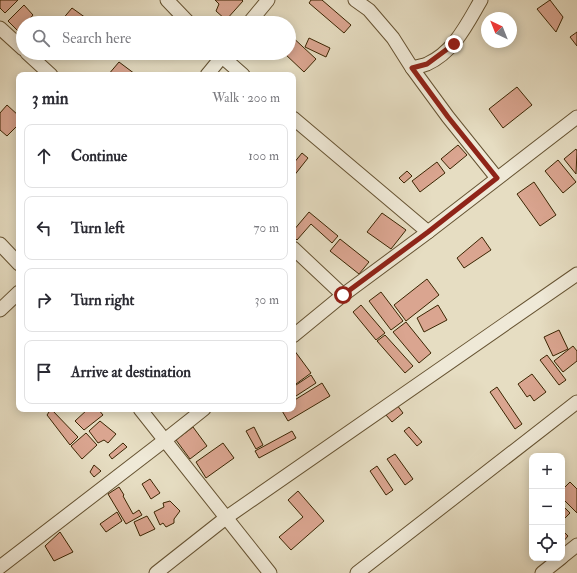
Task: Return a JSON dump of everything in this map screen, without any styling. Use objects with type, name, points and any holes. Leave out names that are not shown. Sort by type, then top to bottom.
[{"type":"street","points":[[167,0],[182,16]]},
{"type":"street","points":[[255,16],[268,0]]},
{"type":"street","points":[[355,0],[369,10],[393,38],[412,68],[448,117],[497,178]]},
{"type":"street","points":[[412,68],[427,64],[454,44],[466,27],[481,0]]},
{"type":"street","points":[[0,28],[16,43]]},
{"type":"street","points":[[35,60],[48,72]]},
{"type":"street","points":[[209,72],[218,60]]},
{"type":"street","points":[[228,60],[240,72]]},
{"type":"street","points":[[296,334],[343,295],[428,232],[577,117]]},
{"type":"street","points":[[296,121],[428,232]]},
{"type":"street","points":[[0,244],[16,261]]},
{"type":"street","points":[[296,251],[343,295]]},
{"type":"street","points":[[156,573],[227,518],[577,274]]},
{"type":"street","points":[[0,310],[16,295]]},
{"type":"street","points":[[357,573],[577,402]]},
{"type":"street","points":[[142,412],[270,573]]},
{"type":"street","points":[[0,567],[200,412]]},
{"type":"street","points":[[565,554],[577,545]]},
{"type":"street","points":[[542,573],[556,561]]},
{"type":"building","points":[[0,0],[18,0],[5,13],[0,8]]},
{"type":"building","points":[[215,0],[243,1],[230,16],[222,16],[216,11],[219,4]]},
{"type":"building","points":[[311,0],[322,0],[351,25],[344,33],[309,3]]},
{"type":"building","points":[[550,0],[563,17],[556,32],[537,9]]},
{"type":"building","points":[[24,5],[33,15],[16,16],[16,29],[8,21]]},
{"type":"building","points":[[72,8],[83,16],[65,16]]},
{"type":"building","points":[[577,32],[577,46],[570,37]]},
{"type":"building","points":[[309,38],[330,48],[326,57],[305,47]]},
{"type":"building","points":[[296,40],[316,59],[304,72],[291,60],[296,60]]},
{"type":"building","points":[[119,62],[132,72],[111,72]]},
{"type":"building","points":[[517,87],[532,105],[503,128],[489,109]]},
{"type":"building","points":[[7,105],[16,113],[16,127],[7,136],[0,130],[0,113]]},
{"type":"building","points":[[458,145],[467,155],[450,169],[441,159]]},
{"type":"building","points":[[576,149],[577,151],[576,174],[564,159]]},
{"type":"building","points":[[302,153],[308,158],[296,173],[296,160]]},
{"type":"building","points":[[558,160],[576,182],[563,193],[545,171]]},
{"type":"building","points":[[437,162],[445,173],[420,192],[412,181]]},
{"type":"building","points":[[407,171],[412,176],[404,183],[399,178]]},
{"type":"building","points":[[534,182],[556,215],[540,226],[517,194]]},
{"type":"building","points":[[309,212],[338,236],[332,243],[311,224],[297,240],[296,227]]},
{"type":"building","points":[[382,213],[406,230],[391,249],[367,232]]},
{"type":"building","points":[[482,237],[491,250],[464,268],[457,258]]},
{"type":"building","points":[[340,239],[369,262],[359,274],[330,251]]},
{"type":"building","points":[[427,279],[439,295],[406,321],[394,305]]},
{"type":"building","points":[[381,292],[403,321],[391,330],[369,301]]},
{"type":"building","points":[[361,305],[385,333],[376,340],[353,312]]},
{"type":"building","points":[[438,305],[447,320],[424,332],[417,318]]},
{"type":"building","points":[[406,322],[431,353],[419,363],[393,332]]},
{"type":"building","points":[[559,330],[568,349],[553,356],[544,337]]},
{"type":"building","points":[[385,335],[413,366],[405,373],[377,341]]},
{"type":"building","points":[[573,346],[577,351],[577,361],[563,372],[554,361]]},
{"type":"building","points":[[296,353],[311,373],[296,384]]},
{"type":"building","points":[[547,355],[566,380],[559,385],[540,360]]},
{"type":"building","points":[[532,374],[546,392],[534,401],[530,395],[527,397],[518,384]]},
{"type":"building","points":[[311,375],[316,383],[296,396],[296,385]]},
{"type":"building","points":[[322,383],[330,396],[288,421],[283,412],[296,412],[296,399]]},
{"type":"building","points":[[497,387],[522,424],[515,429],[490,392]]},
{"type":"building","points":[[397,405],[403,413],[392,422],[386,415]]},
{"type":"building","points":[[49,412],[54,412],[78,437],[70,445],[47,415]]},
{"type":"building","points":[[85,412],[100,412],[103,415],[84,430],[75,421]]},
{"type":"building","points":[[100,421],[116,434],[108,443],[104,440],[98,443],[89,431]]},
{"type":"building","points":[[193,427],[207,446],[190,459],[176,440]]},
{"type":"building","points":[[254,427],[263,445],[256,449],[246,431]]},
{"type":"building","points":[[409,427],[422,442],[417,446],[404,431]]},
{"type":"building","points":[[292,431],[296,438],[259,458],[255,451]]},
{"type":"building","points":[[86,433],[97,445],[82,459],[71,446]]},
{"type":"building","points":[[123,443],[127,447],[112,459],[109,455]]},
{"type":"building","points":[[223,443],[234,458],[206,478],[196,462]]},
{"type":"building","points":[[395,454],[413,479],[405,485],[387,459]]},
{"type":"building","points":[[94,465],[101,471],[94,477],[90,472]]},
{"type":"building","points":[[377,466],[393,490],[386,495],[370,471]]},
{"type":"building","points":[[150,479],[160,493],[151,499],[142,484]]},
{"type":"building","points":[[570,482],[577,489],[577,513],[565,501],[565,487]]},
{"type":"building","points":[[119,487],[133,514],[139,510],[142,515],[126,524],[108,494]]},
{"type":"building","points":[[298,491],[324,521],[291,550],[279,537],[303,517],[288,500]]},
{"type":"building","points":[[170,501],[180,511],[174,519],[174,523],[166,527],[163,523],[160,525],[154,512],[164,507],[163,503]]},
{"type":"building","points":[[565,508],[570,513],[565,518]]},
{"type":"building","points":[[117,512],[122,521],[106,532],[100,524]]},
{"type":"building","points":[[147,516],[155,529],[140,536],[134,522]]},
{"type":"building","points":[[60,532],[73,552],[54,561],[45,546]]},
{"type":"route","points":[[343,295],[428,232],[497,178],[448,117],[412,68],[427,64],[454,44]]}]
